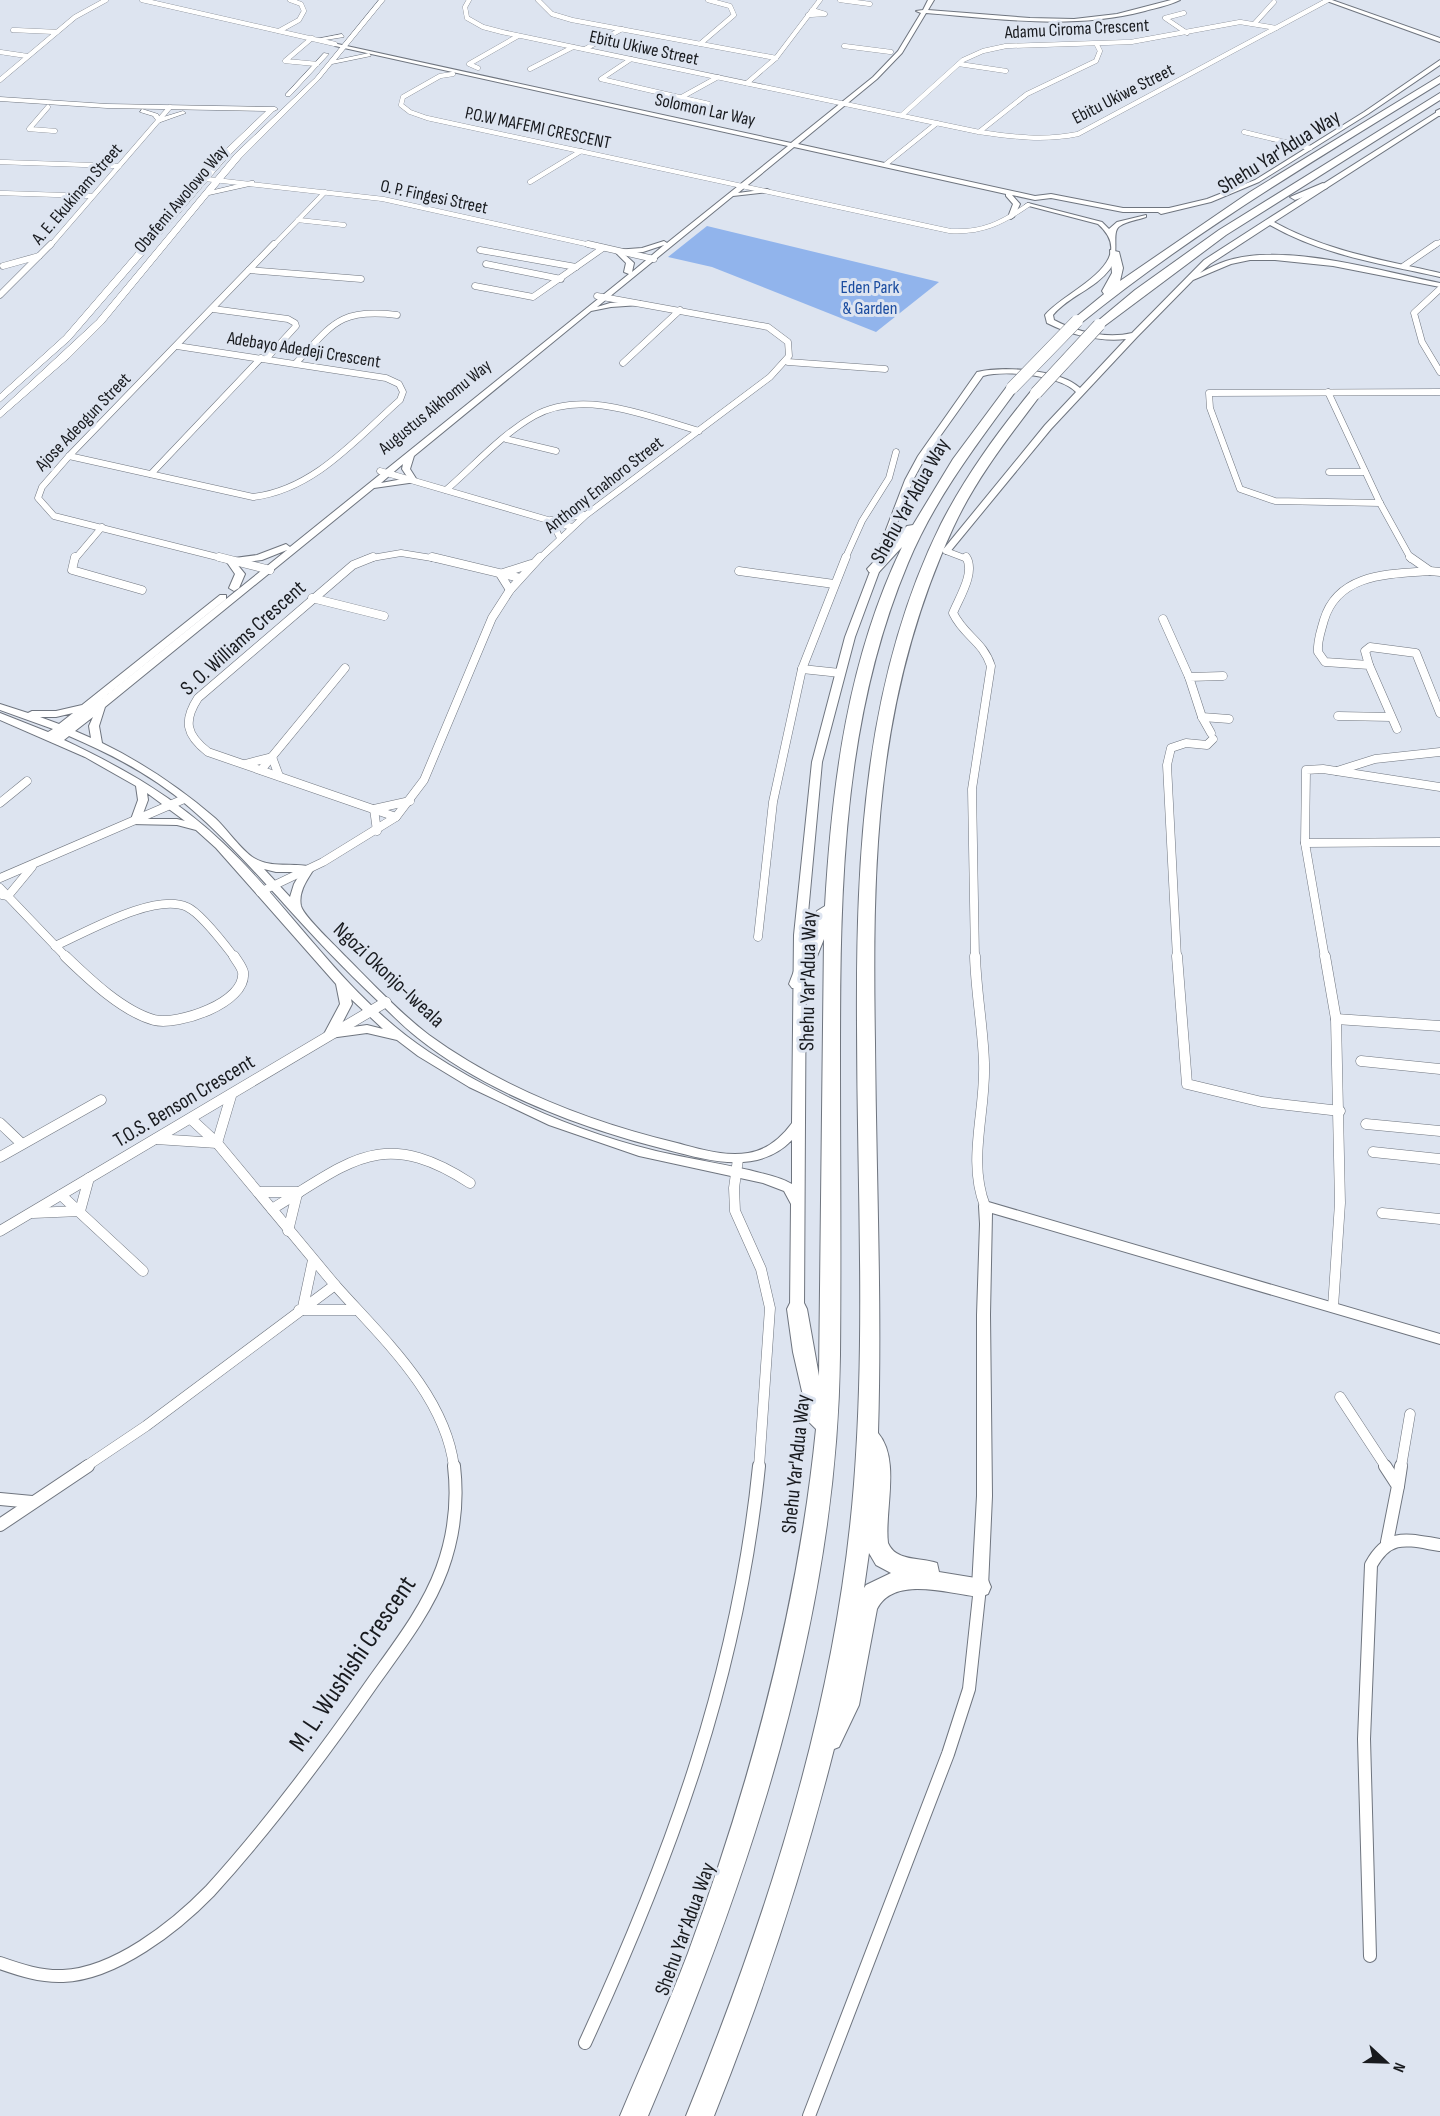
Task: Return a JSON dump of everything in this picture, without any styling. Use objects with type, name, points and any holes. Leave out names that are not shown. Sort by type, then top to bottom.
[{"type":"highway","name":"Shehu Yar'Adua Way","points":[[634,2116],[678,2018],[716,1917],[755,1799],[782,1701],[800,1614],[825,1447],[830,1372],[831,933],[841,785],[859,694],[889,593],[926,514],[972,439],[1012,388],[1077,321],[1167,250],[1440,79]]},
{"type":"highway","points":[[1366,113],[1401,100],[1429,86]]},
{"type":"highway","name":"Shehu Yar'Adua Way","points":[[700,2116],[766,1944],[817,1765],[837,1676],[862,1515],[867,1424],[865,931],[870,819],[895,676],[921,585],[972,480],[1036,393],[1099,325],[1162,274],[1440,96]]},
{"type":"highway","points":[[1246,201],[1263,187],[1284,163]]},
{"type":"highway","points":[[1257,212],[1323,186]]},
{"type":"highway","points":[[1093,307],[1117,279],[1118,269],[1114,252]]},
{"type":"highway","points":[[874,569],[926,514]]},
{"type":"highway","points":[[921,585],[946,551]]},
{"type":"highway","points":[[798,984],[808,954],[819,933],[834,883]]},
{"type":"highway","points":[[797,1309],[803,1352],[825,1447]]},
{"type":"highway","points":[[867,1424],[877,1456],[880,1484],[877,1543],[885,1558],[906,1567],[981,1581]]},
{"type":"highway","points":[[817,1765],[847,1705],[866,1608],[874,1592],[889,1582],[910,1579],[981,1581]]},
{"type":"main road","name":"Obafemi Awolowo Way","points":[[0,415],[84,338],[252,141],[330,63],[342,36],[374,0]]},
{"type":"main road","name":"Obafemi Awolowo Way","points":[[0,399],[57,349],[257,123],[338,46],[382,0]]},
{"type":"main road","points":[[316,38],[342,36]]},
{"type":"main road","points":[[330,63],[369,55]]},
{"type":"main road","points":[[237,110],[282,98]]},
{"type":"main road","points":[[0,101],[197,110],[285,110]]},
{"type":"main road","points":[[0,101],[48,107],[237,110],[254,115],[257,123]]},
{"type":"main road","points":[[136,109],[151,113],[158,121],[197,110]]},
{"type":"main road","points":[[230,166],[236,174],[251,183]]},
{"type":"main road","points":[[207,194],[251,183]]},
{"type":"street","points":[[0,80],[78,15],[106,0]]},
{"type":"street","points":[[142,0],[316,38],[338,46]]},
{"type":"street","points":[[279,31],[298,20],[304,11],[301,4],[290,0]]},
{"type":"street","name":"Ebitu Ukiwe Street","points":[[469,0],[465,7],[466,18],[483,27],[518,36],[979,132],[1035,140],[1078,134],[1328,0]]},
{"type":"street","points":[[538,0],[546,10],[560,17],[776,58]]},
{"type":"street","points":[[700,44],[734,15],[734,10],[730,6],[708,0]]},
{"type":"street","points":[[747,83],[776,58],[820,0]]},
{"type":"street","points":[[840,0],[870,3]]},
{"type":"street","points":[[840,102],[893,60],[922,10],[925,0]]},
{"type":"street","points":[[840,102],[891,52],[931,0]]},
{"type":"street","points":[[922,10],[1050,18],[1116,13],[1165,0]]},
{"type":"street","points":[[922,10],[1014,19],[1076,20],[1132,13],[1177,0]]},
{"type":"street","points":[[1328,0],[1440,38]]},
{"type":"street","points":[[1336,0],[1440,38]]},
{"type":"street","points":[[1255,23],[1274,2]]},
{"type":"street","points":[[808,15],[825,14],[812,10]]},
{"type":"street","points":[[1184,13],[1165,18],[1186,33]]},
{"type":"street","name":"Adamu Ciroma Crescent","points":[[902,115],[969,56],[997,48],[1097,45],[1186,33],[1224,24],[1255,23],[1276,28]]},
{"type":"street","points":[[585,49],[622,29]]},
{"type":"street","points":[[13,30],[57,32]]},
{"type":"street","points":[[478,68],[469,64],[518,36]]},
{"type":"street","points":[[316,38],[285,61],[317,64]]},
{"type":"street","points":[[979,132],[1027,94],[1096,61],[1100,51],[1097,45]]},
{"type":"street","name":"Solomon Lar Way","points":[[338,46],[438,73],[453,74],[763,139],[792,142],[811,150],[1030,200],[1051,196],[1123,210],[1168,210]]},
{"type":"street","name":"Solomon Lar Way","points":[[338,46],[763,139]]},
{"type":"street","points":[[844,46],[891,52]]},
{"type":"street","points":[[530,69],[573,47]]},
{"type":"street","points":[[0,51],[27,56]]},
{"type":"street","points":[[631,59],[601,79],[709,104]]},
{"type":"street","points":[[1134,335],[1115,338],[1056,325],[1048,318],[1062,302],[1110,267],[1114,252],[1113,228],[1119,223],[1231,193],[1366,113],[1440,62]]},
{"type":"street","points":[[959,64],[1006,71]]},
{"type":"street","name":"P.O.W MAFEMI CRESCENT","points":[[438,73],[403,97],[401,105],[410,112],[427,118],[950,231],[970,233],[991,230],[1011,217],[1030,200]]},
{"type":"street","points":[[680,98],[718,77]]},
{"type":"street","name":"Augustus Aikhomu Way","points":[[59,734],[92,702],[600,297],[628,272],[731,196],[771,154],[792,142],[840,102]]},
{"type":"street","points":[[48,107],[29,129],[55,131]]},
{"type":"street","name":"A. E. Ekukinam Street","points":[[0,295],[42,255],[169,109]]},
{"type":"street","points":[[809,2116],[948,1754],[969,1689],[981,1581],[986,1477],[983,1352],[987,1224],[985,1206],[980,1193],[976,1150],[984,1099],[984,1062],[975,960],[972,789],[991,666],[986,651],[959,626],[953,613],[970,571],[970,563],[965,556],[946,551],[1028,449],[1134,335],[1205,264],[1268,221],[1440,112]]},
{"type":"street","points":[[886,164],[937,123]]},
{"type":"street","points":[[1244,132],[1310,148]]},
{"type":"street","points":[[763,139],[802,144],[811,150]]},
{"type":"street","points":[[763,139],[771,154],[787,156],[811,150]]},
{"type":"street","name":"Solomon Lar Way","points":[[811,150],[886,164],[1030,200],[1050,209],[1100,223],[1112,238]]},
{"type":"street","points":[[530,182],[581,151]]},
{"type":"street","name":"Augustus Aikhomu Way","points":[[59,734],[103,704],[270,570],[583,315],[600,297],[624,283],[664,243],[756,176],[771,154]]},
{"type":"street","points":[[102,166],[125,159]]},
{"type":"street","points":[[0,162],[119,166]]},
{"type":"street","points":[[102,166],[113,172]]},
{"type":"street","points":[[756,176],[759,184],[766,191]]},
{"type":"street","name":"O. P. Fingesi Street","points":[[206,179],[383,200],[650,258]]},
{"type":"street","points":[[75,196],[98,189]]},
{"type":"street","points":[[307,190],[317,200],[341,194]]},
{"type":"street","points":[[731,196],[766,191]]},
{"type":"street","name":"Ajose Adeogun Street","points":[[270,570],[54,516],[46,510],[38,498],[42,487],[69,456],[325,192]]},
{"type":"street","points":[[0,193],[92,196]]},
{"type":"street","points":[[1008,195],[1017,204],[1011,217]]},
{"type":"street","points":[[75,196],[85,204]]},
{"type":"street","points":[[304,213],[313,221]]},
{"type":"street","points":[[297,220],[344,225]]},
{"type":"street","points":[[291,226],[313,221]]},
{"type":"street","points":[[1268,221],[1290,234],[1337,251],[1440,275]]},
{"type":"street","points":[[1404,266],[1440,242]]},
{"type":"street","points":[[617,251],[643,250],[664,243]]},
{"type":"street","points":[[475,286],[533,297],[603,248]]},
{"type":"street","points":[[480,250],[576,267]]},
{"type":"street","points":[[617,251],[630,263],[628,272]]},
{"type":"street","points":[[1,266],[42,255]]},
{"type":"street","points":[[1184,284],[1230,262],[1260,256],[1308,260],[1437,287],[1414,313],[1422,342],[1440,372]]},
{"type":"street","points":[[486,264],[561,279]]},
{"type":"street","points":[[1205,264],[1216,268]]},
{"type":"street","points":[[1,266],[31,267]]},
{"type":"street","points":[[1,266],[22,276]]},
{"type":"street","points":[[249,270],[361,279]]},
{"type":"street","points":[[624,283],[624,294],[637,303]]},
{"type":"street","points":[[600,297],[759,324],[775,331],[790,344],[791,353],[788,362],[885,369]]},
{"type":"street","points":[[583,315],[604,306],[637,303]]},
{"type":"street","points":[[661,307],[670,320]]},
{"type":"street","points":[[151,474],[254,366],[296,326],[288,319],[213,309]]},
{"type":"street","points":[[296,363],[345,315],[367,310],[397,315]]},
{"type":"street","points":[[622,363],[680,310]]},
{"type":"street","points":[[670,320],[700,314]]},
{"type":"street","points":[[168,355],[196,349],[186,336]]},
{"type":"street","name":"Adebayo Adedeji Crescent","points":[[69,456],[253,496],[280,494],[309,478],[400,400],[403,392],[399,384],[386,378],[177,346]]},
{"type":"street","points":[[246,356],[254,366]]},
{"type":"street","points":[[254,366],[275,360]]},
{"type":"street","name":"Anthony Enahoro Street","points":[[260,892],[309,868],[376,831],[396,817],[410,801],[432,765],[492,618],[520,578],[572,526],[788,362]]},
{"type":"street","points":[[797,1309],[799,1205],[796,1126],[802,889],[817,762],[840,673],[874,569],[915,467],[980,374],[992,370],[1009,370],[1072,383],[1080,392]]},
{"type":"street","points":[[1328,392],[1380,503],[1412,560],[1430,571]]},
{"type":"street","points":[[1380,503],[1275,501],[1240,489],[1210,408],[1209,393],[1440,392]]},
{"type":"street","points":[[446,489],[514,432],[546,410],[583,404],[699,431]]},
{"type":"street","points":[[681,427],[710,423]]},
{"type":"street","points":[[681,427],[686,441]]},
{"type":"street","points":[[514,432],[521,442]]},
{"type":"street","points":[[506,439],[556,451]]},
{"type":"street","points":[[85,440],[85,452],[94,462]]},
{"type":"street","points":[[497,446],[521,442]]},
{"type":"street","points":[[758,937],[773,802],[802,669],[834,584],[862,521],[890,478],[896,452]]},
{"type":"street","points":[[410,456],[406,469],[413,480]]},
{"type":"street","points":[[55,471],[73,464],[94,462]]},
{"type":"street","points":[[158,466],[171,479]]},
{"type":"street","points":[[137,471],[158,466]]},
{"type":"street","points":[[380,471],[572,526]]},
{"type":"street","points":[[1329,472],[1365,472]]},
{"type":"street","points":[[431,485],[459,479]]},
{"type":"street","points":[[459,479],[463,495]]},
{"type":"street","points":[[368,490],[385,483],[413,480]]},
{"type":"street","points":[[551,520],[586,515]]},
{"type":"street","points":[[551,520],[560,538]]},
{"type":"street","points":[[102,527],[76,555],[72,570],[142,590]]},
{"type":"street","points":[[230,561],[259,558],[286,547]]},
{"type":"street","name":"S. O. Williams Crescent","points":[[396,817],[208,752],[192,741],[186,727],[188,713],[198,698],[353,565],[384,554],[422,555],[520,578]]},
{"type":"street","points":[[230,561],[240,574],[234,588]]},
{"type":"street","points":[[510,590],[500,574],[534,564]]},
{"type":"street","points":[[739,571],[834,584]]},
{"type":"street","points":[[1369,665],[1325,662],[1319,658],[1317,652],[1330,602],[1341,589],[1355,581],[1430,571],[1440,572]]},
{"type":"street","points":[[323,590],[329,602]]},
{"type":"street","points":[[312,598],[384,616]]},
{"type":"street","points":[[302,607],[329,602]]},
{"type":"street","points":[[1163,619],[1189,677],[1202,717],[1212,736],[1207,744],[1186,743],[1171,748],[1167,765],[1171,879],[1187,1084],[1221,1094],[1279,1105],[1340,1111]]},
{"type":"street","points":[[1396,729],[1369,665],[1365,651],[1370,647],[1416,652],[1440,713]]},
{"type":"street","points":[[261,770],[345,668]]},
{"type":"street","points":[[802,669],[840,673]]},
{"type":"street","points":[[1189,677],[1223,676]]},
{"type":"street","points":[[20,714],[56,714],[92,702]]},
{"type":"street","points":[[98,746],[94,726],[103,704]]},
{"type":"street","name":"Ngozi Okonjo-Iweala","points":[[0,707],[20,714],[59,734],[141,783],[172,805],[200,828],[372,1011],[421,1053],[515,1108],[641,1152],[737,1166],[783,1143],[796,1126]]},
{"type":"street","name":"Ngozi Okonjo-Iweala","points":[[0,716],[98,746],[161,781],[213,822],[301,918],[386,1002],[423,1036],[458,1060],[522,1095],[610,1128],[714,1156],[737,1166]]},
{"type":"street","points":[[1338,716],[1391,717]]},
{"type":"street","points":[[1202,717],[1229,719]]},
{"type":"street","points":[[1337,771],[1355,762],[1440,752]]},
{"type":"street","points":[[244,764],[272,757]]},
{"type":"street","points":[[272,757],[279,776]]},
{"type":"street","points":[[1333,1307],[1340,1203],[1340,1111],[1335,1019],[1305,843],[1306,770],[1310,768],[1337,771],[1440,787]]},
{"type":"street","points":[[0,803],[27,781]]},
{"type":"street","points":[[135,822],[143,800],[141,783]]},
{"type":"street","points":[[0,878],[135,822],[184,799]]},
{"type":"street","points":[[376,831],[374,809],[410,801]]},
{"type":"street","points":[[135,822],[177,822],[200,828]]},
{"type":"street","points":[[1305,843],[1440,842]]},
{"type":"street","points":[[248,859],[276,869],[309,868],[295,895],[294,902],[301,918]]},
{"type":"street","points":[[4,896],[33,865]]},
{"type":"street","points":[[0,888],[4,896],[55,946],[88,978],[153,1021],[186,1019],[235,994],[242,985],[241,967],[188,907],[179,903],[158,904],[55,946]]},
{"type":"street","points":[[330,1034],[346,1004],[346,993],[341,980]]},
{"type":"street","name":"T.O.S. Benson Crescent","points":[[0,1231],[386,1002]]},
{"type":"street","points":[[1335,1019],[1440,1026]]},
{"type":"street","points":[[330,1034],[367,1029],[380,1031],[406,1041]]},
{"type":"street","points":[[1360,1061],[1440,1069]]},
{"type":"street","points":[[156,1139],[217,1143],[231,1096]]},
{"type":"street","points":[[0,1157],[21,1143],[101,1100]]},
{"type":"street","name":"M. L. Wushishi Crescent","points":[[0,1963],[34,1975],[74,1975],[112,1962],[154,1937],[190,1910],[236,1861],[365,1695],[424,1607],[443,1567],[453,1529],[456,1480],[448,1438],[426,1394],[217,1143],[191,1119]]},
{"type":"street","points":[[0,1123],[21,1143]]},
{"type":"street","points":[[1366,1124],[1440,1131]]},
{"type":"street","points":[[272,1209],[338,1169],[382,1152],[417,1156],[470,1183]]},
{"type":"street","points":[[1372,1152],[1440,1159]]},
{"type":"street","points":[[585,2043],[660,1874],[688,1792],[718,1692],[747,1560],[766,1398],[772,1309],[760,1266],[734,1207],[737,1166],[789,1188],[799,1205]]},
{"type":"street","points":[[80,1211],[89,1178]]},
{"type":"street","points":[[258,1192],[299,1193]]},
{"type":"street","points":[[288,1230],[299,1193]]},
{"type":"street","points":[[61,1195],[142,1271]]},
{"type":"street","points":[[985,1206],[1440,1339]]},
{"type":"street","points":[[31,1213],[80,1211]]},
{"type":"street","points":[[1382,1213],[1440,1218]]},
{"type":"street","points":[[301,1309],[313,1260]]},
{"type":"street","points":[[1,1521],[146,1426],[335,1284]]},
{"type":"street","points":[[301,1309],[356,1310]]},
{"type":"street","points":[[1340,1397],[1398,1486]]},
{"type":"street","points":[[1387,1542],[1410,1414]]},
{"type":"street","points":[[0,1499],[32,1502]]},
{"type":"street","points":[[1370,1956],[1364,1738],[1371,1565],[1378,1550],[1387,1542],[1396,1540],[1440,1545]]},
{"type":"green space","name":"Eden Park & Garden","points":[[707,226],[939,282],[876,332],[712,267],[668,257]]}]
